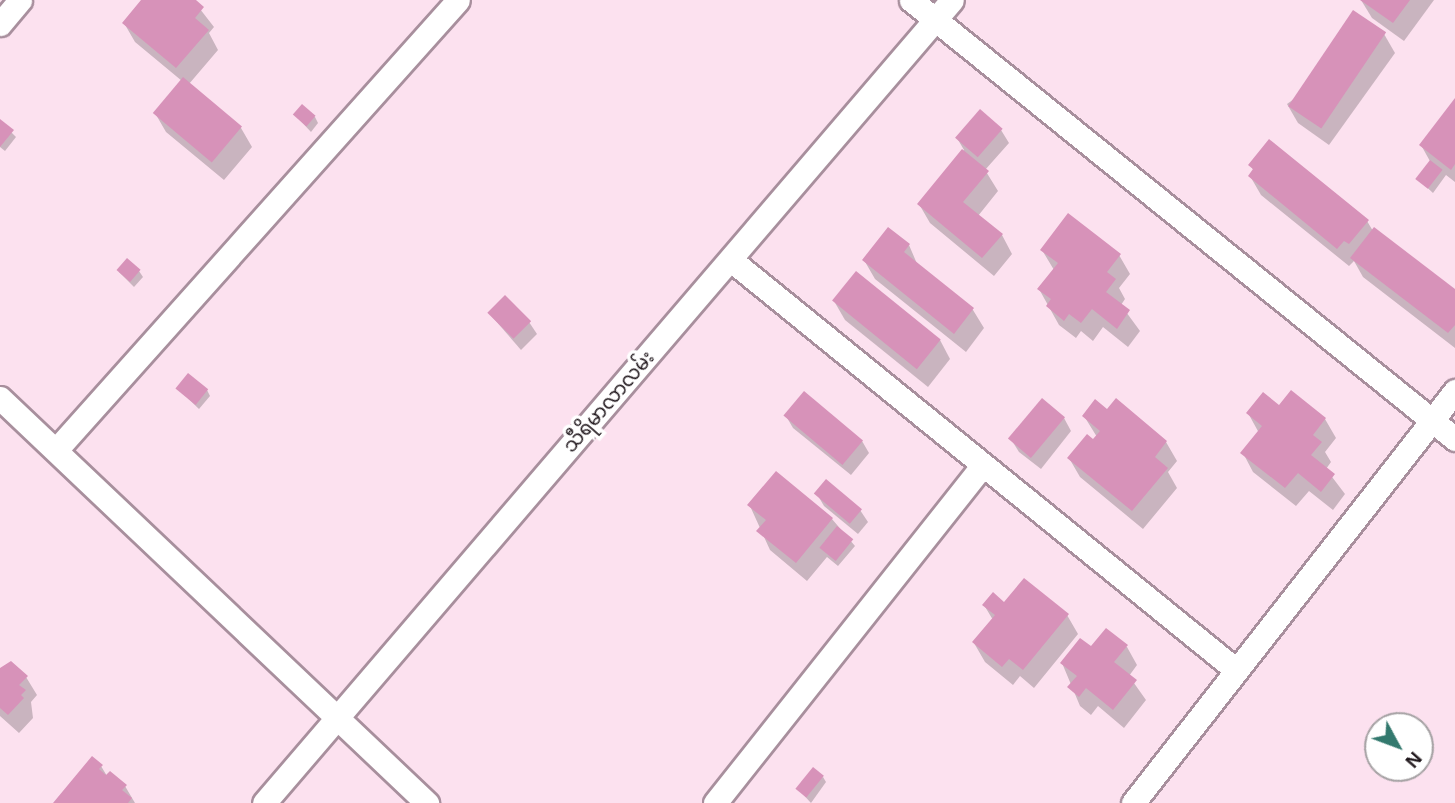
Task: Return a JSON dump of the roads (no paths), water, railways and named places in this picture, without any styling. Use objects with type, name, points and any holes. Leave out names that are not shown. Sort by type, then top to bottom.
[{"type":"street","points":[[0,24],[20,0]]},
{"type":"street","points":[[57,450],[458,0]]},
{"type":"street","points":[[911,0],[1455,439]]},
{"type":"street","name":"သီရိမာလာလမ်း","points":[[264,803],[936,21],[951,0]]},
{"type":"street","points":[[731,260],[1236,670]]},
{"type":"street","points":[[1133,803],[1455,391]]},
{"type":"street","points":[[0,398],[335,719],[427,803]]},
{"type":"street","points":[[715,803],[983,464]]}]
